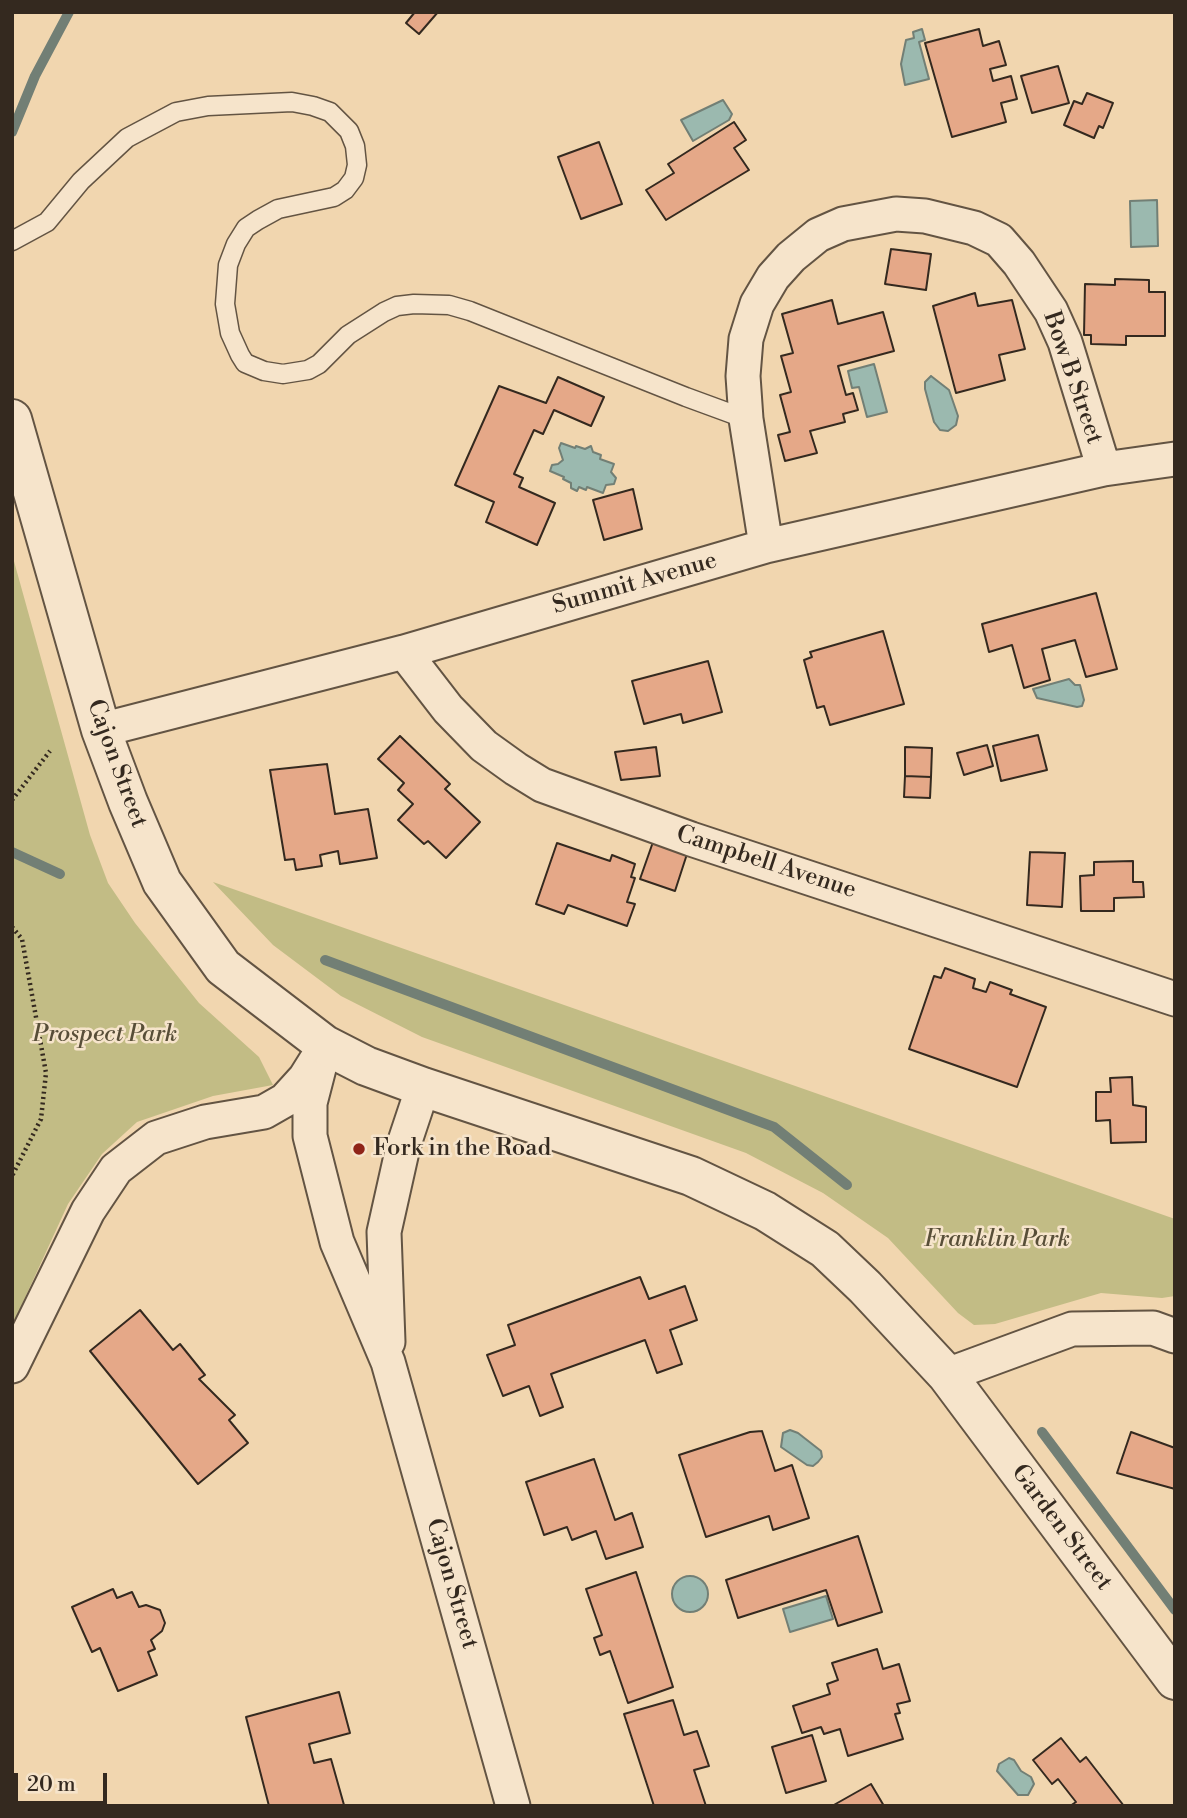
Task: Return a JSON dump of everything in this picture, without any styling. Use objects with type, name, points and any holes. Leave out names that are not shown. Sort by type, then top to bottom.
[{"type":"street","name":"Bow B Street","points":[[766,546],[746,419],[743,376],[746,339],[757,304],[773,277],[791,257],[818,235],[843,224],[896,215],[925,216],[974,228],[999,240],[1025,271],[1051,311],[1065,342],[1104,469]]},
{"type":"street","name":"Cajon Street","points":[[12,419],[101,730],[162,882],[223,967],[325,1045],[366,1066],[423,1087],[403,1147],[384,1232],[388,1362]]},
{"type":"street","name":"Summit Avenue","points":[[101,730],[404,652],[766,546],[1104,469],[1175,460]]},
{"type":"street","name":"Campbell Avenue","points":[[404,652],[448,709],[484,746],[542,785],[691,839],[1175,999]]},
{"type":"street","name":"Cajon Street","points":[[325,1045],[310,1103],[310,1136],[337,1242],[388,1362],[513,1806]]},
{"type":"street","points":[[12,1366],[88,1211],[116,1169],[156,1138],[205,1122],[264,1112],[285,1100],[305,1078],[325,1045]]},
{"type":"street","name":"Garden Street","points":[[423,1087],[691,1176],[765,1211],[825,1249],[865,1287],[947,1375],[1175,1680]]},
{"type":"street","points":[[947,1375],[1072,1329],[1153,1328],[1175,1336]]},
{"type":"lane","points":[[12,242],[47,222],[81,181],[117,146],[176,112],[208,106],[292,102],[313,106],[330,112],[349,131],[355,146],[357,165],[354,178],[345,190],[334,197],[278,209],[258,220],[246,228],[236,244],[228,265],[225,304],[230,333],[245,363],[264,371],[283,374],[308,370],[319,364],[348,335],[397,306],[449,305],[746,419]]},
{"type":"path","points":[[12,800],[50,751]]},
{"type":"path","points":[[12,927],[22,939],[47,1073],[40,1119],[12,1176]]},
{"type":"green space","name":"Prospect Park","points":[[12,554],[90,835],[108,883],[135,923],[199,1003],[259,1057],[273,1085],[213,1096],[137,1122],[102,1154],[68,1204],[12,1326]]},
{"type":"green space","name":"Franklin Park","points":[[213,882],[1175,1219],[1175,1296],[1162,1298],[1101,1293],[995,1324],[974,1325],[958,1313],[888,1238],[823,1193],[746,1153],[422,1037],[341,996],[273,945]]},
{"type":"water","points":[[922,29],[925,40],[919,42],[929,79],[905,85],[901,64],[906,40],[914,38],[913,32]]},
{"type":"water","points":[[723,100],[732,114],[729,120],[693,141],[681,120]]},
{"type":"water","points":[[1157,200],[1158,246],[1131,247],[1130,201]]},
{"type":"water","points":[[874,364],[887,412],[867,417],[859,387],[852,388],[848,371]]},
{"type":"water","points":[[931,376],[949,390],[958,416],[956,425],[948,431],[940,430],[934,422],[925,389],[925,382]]},
{"type":"water","points":[[561,443],[585,449],[591,446],[593,452],[601,455],[600,459],[614,464],[611,472],[616,478],[614,484],[606,485],[603,493],[587,487],[586,490],[579,487],[577,491],[571,488],[571,483],[563,479],[564,477],[550,471],[552,465],[563,460],[559,448]]},
{"type":"water","points":[[1069,679],[1075,685],[1080,685],[1084,700],[1082,706],[1037,698],[1033,689]]},
{"type":"water","points":[[790,1430],[821,1451],[822,1457],[813,1466],[807,1465],[781,1447],[783,1433]]},
{"type":"water","points":[[690,1576],[702,1582],[708,1594],[702,1606],[690,1612],[678,1606],[672,1594],[678,1582]]},
{"type":"water","points":[[826,1596],[833,1619],[790,1632],[783,1609]]},
{"type":"water","points":[[1009,1758],[1031,1777],[1034,1784],[1028,1795],[1018,1795],[997,1771],[999,1764]]},
{"type":"building","points":[[415,12],[438,12],[419,34],[406,23]]},
{"type":"building","points":[[979,29],[983,46],[999,41],[1006,65],[990,69],[993,81],[1011,76],[1017,99],[1001,103],[1006,122],[952,137],[925,43]]},
{"type":"building","points":[[1058,66],[1069,103],[1032,113],[1021,76]]},
{"type":"building","points":[[1087,93],[1113,103],[1103,128],[1099,126],[1094,138],[1064,125],[1074,101],[1082,104]]},
{"type":"building","points":[[734,122],[746,140],[734,148],[749,170],[666,220],[646,190],[674,173],[668,164]]},
{"type":"building","points":[[599,142],[622,204],[581,219],[558,157]]},
{"type":"building","points":[[891,249],[931,254],[926,290],[885,284]]},
{"type":"building","points":[[1115,279],[1149,280],[1149,292],[1165,292],[1165,336],[1126,336],[1126,345],[1091,344],[1091,335],[1084,335],[1085,284],[1115,285]]},
{"type":"building","points":[[975,293],[978,306],[1012,300],[1025,349],[999,355],[1005,380],[956,393],[933,306]]},
{"type":"building","points":[[832,300],[838,324],[883,312],[894,351],[838,366],[846,395],[853,393],[858,410],[843,414],[845,422],[810,431],[817,453],[785,461],[778,435],[790,432],[780,395],[791,392],[781,356],[793,353],[782,314]]},
{"type":"building","points":[[558,377],[604,397],[591,426],[554,410],[543,434],[534,430],[514,474],[523,478],[519,487],[555,503],[537,545],[486,522],[494,502],[455,485],[499,386],[546,403]]},
{"type":"building","points":[[633,489],[642,529],[604,540],[593,500]]},
{"type":"building","points":[[1096,593],[1117,669],[1086,677],[1075,640],[1042,649],[1050,680],[1024,688],[1012,645],[989,652],[982,624]]},
{"type":"building","points":[[883,631],[904,704],[830,725],[824,706],[817,708],[804,660],[812,657],[810,652]]},
{"type":"building","points":[[708,661],[722,712],[683,723],[681,714],[644,724],[632,681]]},
{"type":"building","points":[[1038,735],[1047,770],[1001,781],[993,746]]},
{"type":"building","points":[[400,736],[450,784],[445,789],[480,822],[446,858],[428,841],[424,844],[398,820],[413,804],[398,790],[404,783],[378,759]]},
{"type":"building","points":[[987,745],[993,766],[964,775],[957,753]]},
{"type":"building","points":[[656,747],[660,776],[621,780],[615,752]]},
{"type":"building","points":[[905,747],[932,748],[931,777],[905,776]]},
{"type":"building","points":[[327,764],[335,814],[368,809],[377,858],[340,864],[338,851],[320,855],[322,866],[296,870],[294,859],[285,860],[270,770]]},
{"type":"building","points":[[905,776],[931,777],[930,798],[904,797]]},
{"type":"building","points":[[653,842],[687,854],[675,891],[640,879]]},
{"type":"building","points":[[557,843],[610,861],[612,855],[635,864],[631,877],[635,878],[627,902],[635,904],[627,926],[568,905],[564,914],[536,904]]},
{"type":"building","points":[[1030,852],[1065,853],[1062,907],[1027,905]]},
{"type":"building","points":[[1133,861],[1133,882],[1143,882],[1144,897],[1114,898],[1114,911],[1081,911],[1080,876],[1094,875],[1094,862]]},
{"type":"building","points":[[945,968],[975,979],[973,988],[986,992],[990,982],[1012,990],[1010,994],[1046,1007],[1017,1087],[909,1049],[934,976],[941,978]]},
{"type":"building","points":[[1132,1077],[1133,1105],[1146,1107],[1146,1142],[1111,1143],[1110,1120],[1096,1121],[1096,1092],[1111,1092],[1110,1078]]},
{"type":"building","points":[[640,1277],[649,1299],[685,1286],[697,1320],[670,1330],[682,1364],[657,1373],[645,1340],[551,1374],[563,1407],[540,1416],[529,1386],[503,1396],[487,1355],[515,1345],[508,1325]]},
{"type":"building","points":[[140,1310],[173,1350],[180,1344],[205,1375],[199,1379],[235,1415],[229,1420],[248,1443],[198,1484],[90,1351]]},
{"type":"building","points":[[762,1431],[775,1471],[792,1465],[809,1518],[773,1530],[769,1516],[706,1537],[679,1455],[750,1432]]},
{"type":"building","points":[[1131,1432],[1175,1448],[1175,1489],[1117,1473]]},
{"type":"building","points":[[594,1459],[615,1520],[632,1513],[643,1547],[606,1559],[596,1531],[572,1540],[567,1527],[544,1535],[526,1482]]},
{"type":"building","points":[[858,1536],[882,1612],[838,1626],[826,1590],[738,1618],[726,1580]]},
{"type":"building","points":[[636,1572],[673,1687],[628,1703],[610,1651],[600,1655],[594,1638],[602,1635],[586,1589]]},
{"type":"building","points":[[113,1589],[117,1598],[132,1592],[139,1607],[146,1605],[160,1610],[165,1623],[162,1631],[151,1640],[155,1649],[148,1652],[157,1675],[118,1691],[100,1648],[92,1652],[72,1607]]},
{"type":"building","points":[[877,1649],[883,1669],[899,1664],[910,1701],[897,1704],[900,1713],[895,1714],[903,1739],[848,1756],[840,1729],[824,1734],[821,1727],[802,1733],[793,1706],[830,1694],[827,1684],[838,1680],[832,1663]]},
{"type":"building","points":[[339,1692],[350,1733],[309,1744],[314,1763],[331,1759],[344,1805],[269,1806],[246,1717]]},
{"type":"building","points":[[673,1700],[684,1735],[697,1731],[709,1766],[694,1770],[706,1806],[654,1806],[624,1714]]},
{"type":"building","points":[[812,1735],[826,1781],[786,1793],[772,1747]]},
{"type":"building","points":[[1061,1738],[1080,1762],[1086,1757],[1124,1806],[1070,1806],[1076,1802],[1058,1779],[1052,1784],[1033,1760]]},
{"type":"building","points":[[871,1784],[884,1806],[832,1806]]},
{"type":"waterway","points":[[12,132],[35,76],[69,12]]},
{"type":"waterway","points":[[12,852],[60,874]]},
{"type":"waterway","points":[[325,960],[774,1127],[847,1185]]},
{"type":"waterway","points":[[1042,1432],[1175,1610]]},
{"type":"place","name":"Fork in the Road","points":[[359,1149]]}]
